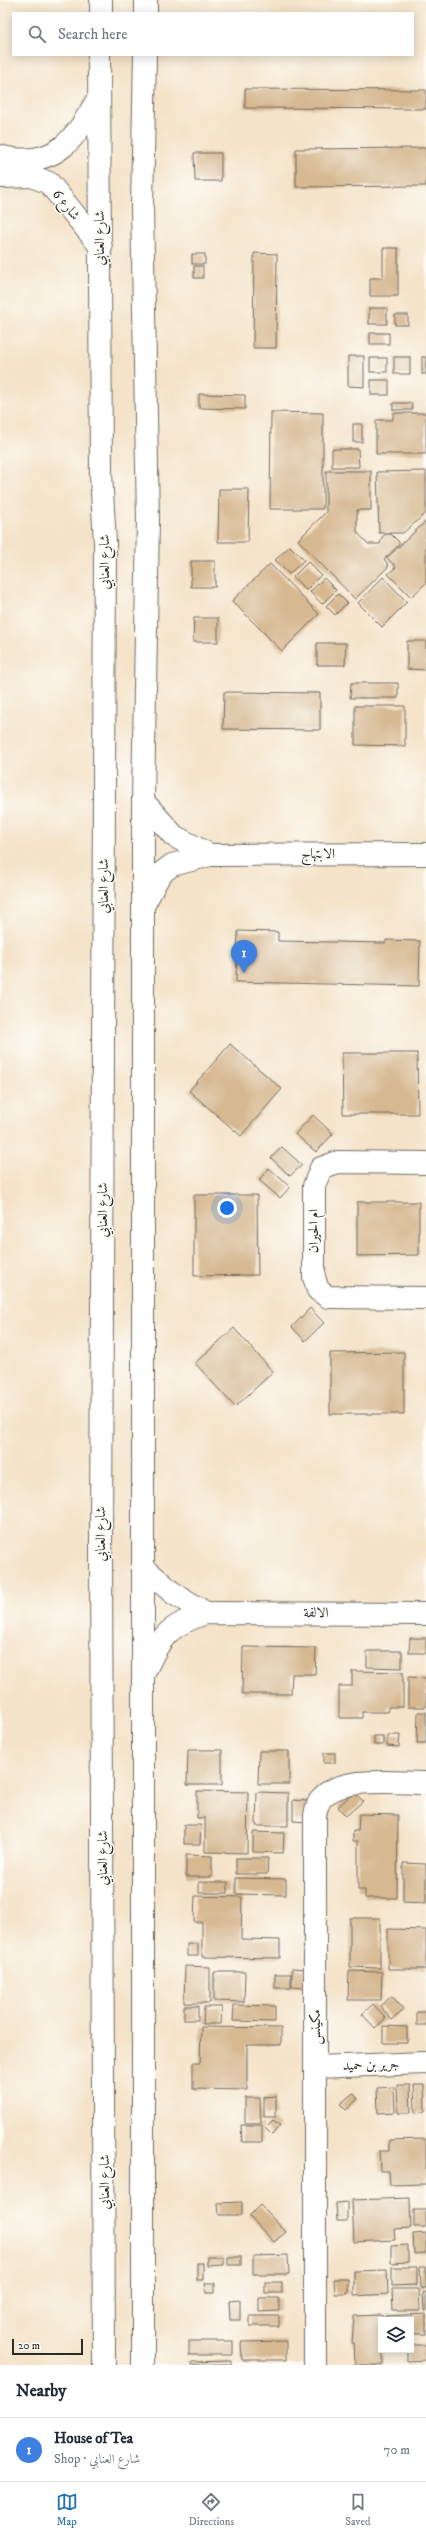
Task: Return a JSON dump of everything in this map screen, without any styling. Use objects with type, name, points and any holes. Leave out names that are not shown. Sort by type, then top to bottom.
[{"type":"street","points":[[101,0],[101,12]]},
{"type":"street","points":[[146,0],[146,12]]},
{"type":"street","name":"شارع العنابي","points":[[99,56],[101,474],[105,543],[101,1537],[104,2365]]},
{"type":"street","points":[[143,2365],[143,801],[148,520],[142,206],[145,56]]},
{"type":"street","points":[[0,156],[18,161],[30,161],[61,150],[79,131],[99,97]]},
{"type":"street","name":"شارع 6","points":[[0,176],[32,176],[49,183],[101,247]]},
{"type":"street","name":"الابتهاج","points":[[143,801],[174,836],[210,854]]},
{"type":"street","name":"الابتهاج","points":[[143,906],[158,878],[164,871],[172,865],[210,854],[426,854]]},
{"type":"street","name":"ام الحيران","points":[[426,1163],[338,1162],[321,1168],[314,1186],[314,1277],[318,1290],[328,1297],[426,1298]]},
{"type":"street","points":[[144,1568],[173,1593],[206,1613]]},
{"type":"street","name":"الالفة","points":[[143,1676],[157,1646],[170,1630],[178,1624],[206,1613],[426,1614]]},
{"type":"street","name":"مكينس","points":[[315,2365],[313,2172],[316,2066],[315,1815],[320,1800],[332,1790],[346,1785],[426,1783]]},
{"type":"street","name":"جرير بن حميد","points":[[316,2066],[426,2063]]},
{"type":"building","points":[[245,89],[426,90],[426,109],[245,108]]},
{"type":"building","points":[[426,148],[426,186],[296,187],[296,149]]},
{"type":"building","points":[[194,153],[221,153],[221,181],[195,181]]},
{"type":"building","points":[[383,248],[398,248],[398,296],[370,296],[370,278],[383,278]]},
{"type":"building","points":[[254,253],[277,254],[276,348],[253,348]]},
{"type":"building","points":[[192,254],[205,254],[205,264],[192,264]]},
{"type":"building","points":[[194,266],[203,266],[203,278],[194,278]]},
{"type":"building","points":[[369,308],[387,308],[387,324],[369,324]]},
{"type":"building","points":[[395,315],[408,315],[408,325],[395,325]]},
{"type":"building","points":[[370,333],[389,333],[389,344],[370,344]]},
{"type":"building","points":[[348,356],[364,356],[364,387],[348,386]]},
{"type":"building","points":[[394,357],[410,357],[410,374],[394,374]]},
{"type":"building","points":[[422,357],[426,357],[426,374],[422,374]]},
{"type":"building","points":[[370,358],[387,358],[387,372],[370,372]]},
{"type":"building","points":[[371,380],[389,380],[389,395],[371,395]]},
{"type":"building","points":[[199,394],[245,395],[245,409],[199,408]]},
{"type":"building","points":[[393,403],[412,403],[412,410],[393,410]]},
{"type":"building","points":[[271,412],[323,413],[323,509],[270,509]]},
{"type":"building","points":[[393,413],[426,413],[426,454],[376,454],[376,420],[393,420]]},
{"type":"building","points":[[353,424],[362,424],[362,442],[353,442]]},
{"type":"building","points":[[332,449],[358,449],[359,467],[332,467]]},
{"type":"building","points":[[326,471],[371,471],[371,510],[357,510],[357,532],[368,544],[380,544],[382,537],[386,534],[391,534],[399,542],[399,545],[384,559],[389,566],[355,599],[298,540],[326,512]]},
{"type":"building","points":[[426,471],[426,513],[403,533],[379,533],[377,472]]},
{"type":"building","points":[[219,489],[249,489],[248,542],[218,542]]},
{"type":"building","points":[[426,521],[426,583],[411,597],[388,574],[396,567],[387,558]]},
{"type":"building","points":[[290,546],[304,560],[289,574],[275,560]]},
{"type":"building","points":[[191,561],[215,561],[215,587],[191,587]]},
{"type":"building","points":[[308,562],[321,575],[306,590],[293,577]]},
{"type":"building","points":[[270,564],[319,614],[282,651],[232,601]]},
{"type":"building","points":[[383,577],[407,602],[382,627],[358,603]]},
{"type":"building","points":[[324,578],[336,590],[322,604],[310,592]]},
{"type":"building","points":[[338,594],[347,603],[335,615],[326,606]]},
{"type":"building","points":[[194,618],[218,618],[218,642],[193,642]]},
{"type":"building","points":[[407,641],[426,641],[426,670],[407,669]]},
{"type":"building","points":[[317,643],[346,643],[345,665],[317,665]]},
{"type":"building","points":[[351,683],[398,683],[398,698],[350,698]]},
{"type":"building","points":[[224,692],[320,693],[320,730],[223,729]]},
{"type":"building","points":[[355,706],[405,706],[405,746],[355,745]]},
{"type":"building","points":[[238,931],[278,932],[278,941],[386,943],[386,940],[420,941],[419,986],[236,982]]},
{"type":"building","points":[[230,1044],[282,1089],[241,1136],[189,1091]]},
{"type":"building","points":[[342,1053],[417,1053],[418,1114],[343,1114]]},
{"type":"building","points":[[313,1115],[333,1134],[316,1152],[295,1134]]},
{"type":"building","points":[[282,1147],[302,1165],[290,1176],[271,1158]]},
{"type":"building","points":[[269,1168],[290,1187],[280,1198],[259,1180]]},
{"type":"building","points":[[194,1195],[257,1195],[258,1275],[194,1276]]},
{"type":"building","points":[[357,1202],[419,1202],[419,1255],[357,1256]]},
{"type":"building","points":[[310,1308],[324,1323],[305,1341],[292,1327]]},
{"type":"building","points":[[234,1328],[273,1372],[235,1407],[195,1363]]},
{"type":"building","points":[[404,1352],[404,1414],[330,1414],[330,1353]]},
{"type":"building","points":[[410,1638],[426,1638],[426,1653],[409,1653]]},
{"type":"building","points":[[243,1647],[316,1648],[315,1674],[292,1674],[291,1694],[242,1694]]},
{"type":"building","points":[[367,1651],[402,1651],[402,1668],[367,1667]]},
{"type":"building","points":[[352,1671],[403,1672],[403,1707],[388,1707],[388,1712],[362,1712],[362,1718],[339,1718],[339,1686],[352,1686]]},
{"type":"building","points":[[408,1677],[426,1678],[426,1707],[408,1707]]},
{"type":"building","points":[[418,1712],[426,1712],[426,1743],[417,1743]]},
{"type":"building","points":[[387,1735],[400,1735],[399,1747],[387,1746]]},
{"type":"building","points":[[374,1736],[383,1736],[383,1745],[374,1745]]},
{"type":"building","points":[[188,1750],[222,1750],[222,1785],[187,1785]]},
{"type":"building","points":[[259,1751],[289,1751],[289,1784],[258,1784]]},
{"type":"building","points":[[324,1753],[335,1753],[335,1763],[324,1763]]},
{"type":"building","points":[[197,1791],[248,1792],[247,1853],[205,1852],[205,1818],[197,1818]]},
{"type":"building","points":[[257,1792],[288,1793],[288,1826],[256,1826]]},
{"type":"building","points":[[354,1792],[363,1801],[346,1816],[338,1807]]},
{"type":"building","points":[[293,1800],[307,1801],[307,1822],[293,1821]]},
{"type":"building","points":[[359,1814],[398,1815],[397,1898],[365,1898],[365,1890],[358,1890],[358,1841],[353,1841],[353,1831],[358,1831]]},
{"type":"building","points":[[184,1825],[201,1825],[200,1844],[184,1844]]},
{"type":"building","points":[[253,1832],[284,1833],[283,1853],[253,1852]]},
{"type":"building","points":[[186,1855],[212,1856],[212,1877],[186,1877]]},
{"type":"building","points":[[236,1858],[268,1858],[267,1874],[236,1874]]},
{"type":"building","points":[[403,1863],[426,1864],[426,1903],[403,1902]]},
{"type":"building","points":[[236,1878],[286,1879],[286,1895],[236,1894]]},
{"type":"building","points":[[199,1882],[228,1882],[228,1893],[199,1893]]},
{"type":"building","points":[[195,1896],[242,1897],[241,1939],[280,1940],[280,1958],[202,1957],[202,1922],[194,1922]]},
{"type":"building","points":[[350,1918],[380,1918],[380,1968],[350,1967]]},
{"type":"building","points":[[388,1929],[426,1930],[426,1969],[388,1969]]},
{"type":"building","points":[[187,1944],[198,1944],[198,1956],[187,1956]]},
{"type":"building","points":[[185,1966],[210,1967],[210,2003],[184,2003]]},
{"type":"building","points":[[292,1968],[305,1969],[305,1988],[292,1987]]},
{"type":"building","points":[[349,1971],[382,1972],[381,2000],[348,2000]]},
{"type":"building","points":[[214,1972],[245,1972],[244,2002],[214,2001]]},
{"type":"building","points":[[275,1974],[291,1974],[291,1988],[275,1988]]},
{"type":"building","points":[[392,1996],[404,2010],[392,2020],[380,2006]]},
{"type":"building","points":[[373,2004],[386,2018],[375,2028],[362,2014]]},
{"type":"building","points":[[234,2005],[275,2006],[275,2022],[233,2021]]},
{"type":"building","points":[[184,2006],[198,2006],[198,2020],[184,2020]]},
{"type":"building","points":[[204,2007],[222,2007],[221,2024],[203,2024]]},
{"type":"building","points":[[417,2012],[426,2012],[426,2025],[417,2025]]},
{"type":"building","points":[[383,2026],[407,2027],[407,2043],[383,2043]]},
{"type":"building","points":[[201,2027],[281,2028],[281,2045],[247,2045],[247,2090],[193,2089],[193,2063],[200,2063]]},
{"type":"building","points":[[397,2085],[410,2085],[411,2113],[398,2113]]},
{"type":"building","points":[[414,2085],[424,2085],[425,2112],[415,2113]]},
{"type":"building","points":[[394,2087],[395,2112],[378,2113],[377,2088]]},
{"type":"building","points":[[353,2093],[358,2099],[346,2110],[340,2104]]},
{"type":"building","points":[[276,2096],[276,2116],[264,2116],[264,2097]]},
{"type":"building","points":[[245,2098],[260,2098],[261,2123],[245,2123]]},
{"type":"building","points":[[273,2120],[280,2125],[272,2135],[265,2128]]},
{"type":"building","points":[[241,2125],[262,2125],[262,2142],[242,2142]]},
{"type":"building","points":[[426,2139],[426,2184],[390,2185],[389,2171],[380,2171],[379,2151],[389,2151],[389,2140]]},
{"type":"building","points":[[410,2198],[411,2228],[394,2229],[395,2240],[354,2242],[352,2200]]},
{"type":"building","points":[[242,2202],[242,2215],[219,2215],[218,2203]]},
{"type":"building","points":[[347,2202],[347,2221],[337,2221],[336,2203]]},
{"type":"building","points":[[260,2205],[286,2232],[274,2242],[249,2216]]},
{"type":"building","points":[[414,2210],[426,2210],[426,2227],[414,2227]]},
{"type":"building","points":[[426,2233],[426,2253],[414,2254],[413,2234]]},
{"type":"building","points":[[408,2245],[408,2262],[391,2263],[391,2246]]},
{"type":"building","points":[[288,2255],[289,2274],[253,2274],[253,2256]]},
{"type":"building","points":[[207,2257],[224,2257],[224,2265],[207,2266]]},
{"type":"building","points":[[228,2257],[241,2257],[241,2265],[228,2265]]},
{"type":"building","points":[[197,2263],[203,2263],[203,2280],[197,2280]]},
{"type":"building","points":[[392,2267],[417,2267],[417,2285],[392,2286]]},
{"type":"building","points":[[420,2267],[426,2267],[426,2288],[421,2288]]},
{"type":"building","points":[[387,2270],[388,2294],[354,2296],[354,2271]]},
{"type":"building","points":[[334,2279],[348,2279],[348,2294],[335,2294]]},
{"type":"building","points":[[265,2282],[282,2282],[282,2293],[265,2293]]},
{"type":"building","points":[[205,2283],[215,2283],[215,2293],[206,2293]]},
{"type":"building","points":[[392,2289],[419,2289],[420,2311],[393,2311]]},
{"type":"building","points":[[426,2292],[426,2311],[424,2311],[423,2293]]},
{"type":"building","points":[[259,2298],[279,2298],[279,2311],[259,2312]]},
{"type":"building","points":[[240,2300],[240,2320],[230,2320],[229,2301]]},
{"type":"building","points":[[426,2314],[426,2334],[414,2334],[414,2317],[385,2316]]},
{"type":"building","points":[[382,2315],[382,2317],[378,2317],[378,2353],[383,2353],[383,2365],[355,2365],[354,2343],[352,2343],[354,2316]]},
{"type":"building","points":[[250,2316],[279,2316],[279,2326],[250,2326]]},
{"type":"building","points":[[189,2341],[233,2341],[233,2355],[189,2355]]},
{"type":"building","points":[[286,2341],[286,2360],[242,2360],[241,2342]]},
{"type":"building","points":[[414,2345],[426,2345],[426,2360],[408,2361],[408,2353],[414,2353]]},
{"type":"building","points":[[231,2361],[231,2365],[192,2365],[192,2362]]},
{"type":"place","name":"House of Tea","points":[[244,973]]}]
